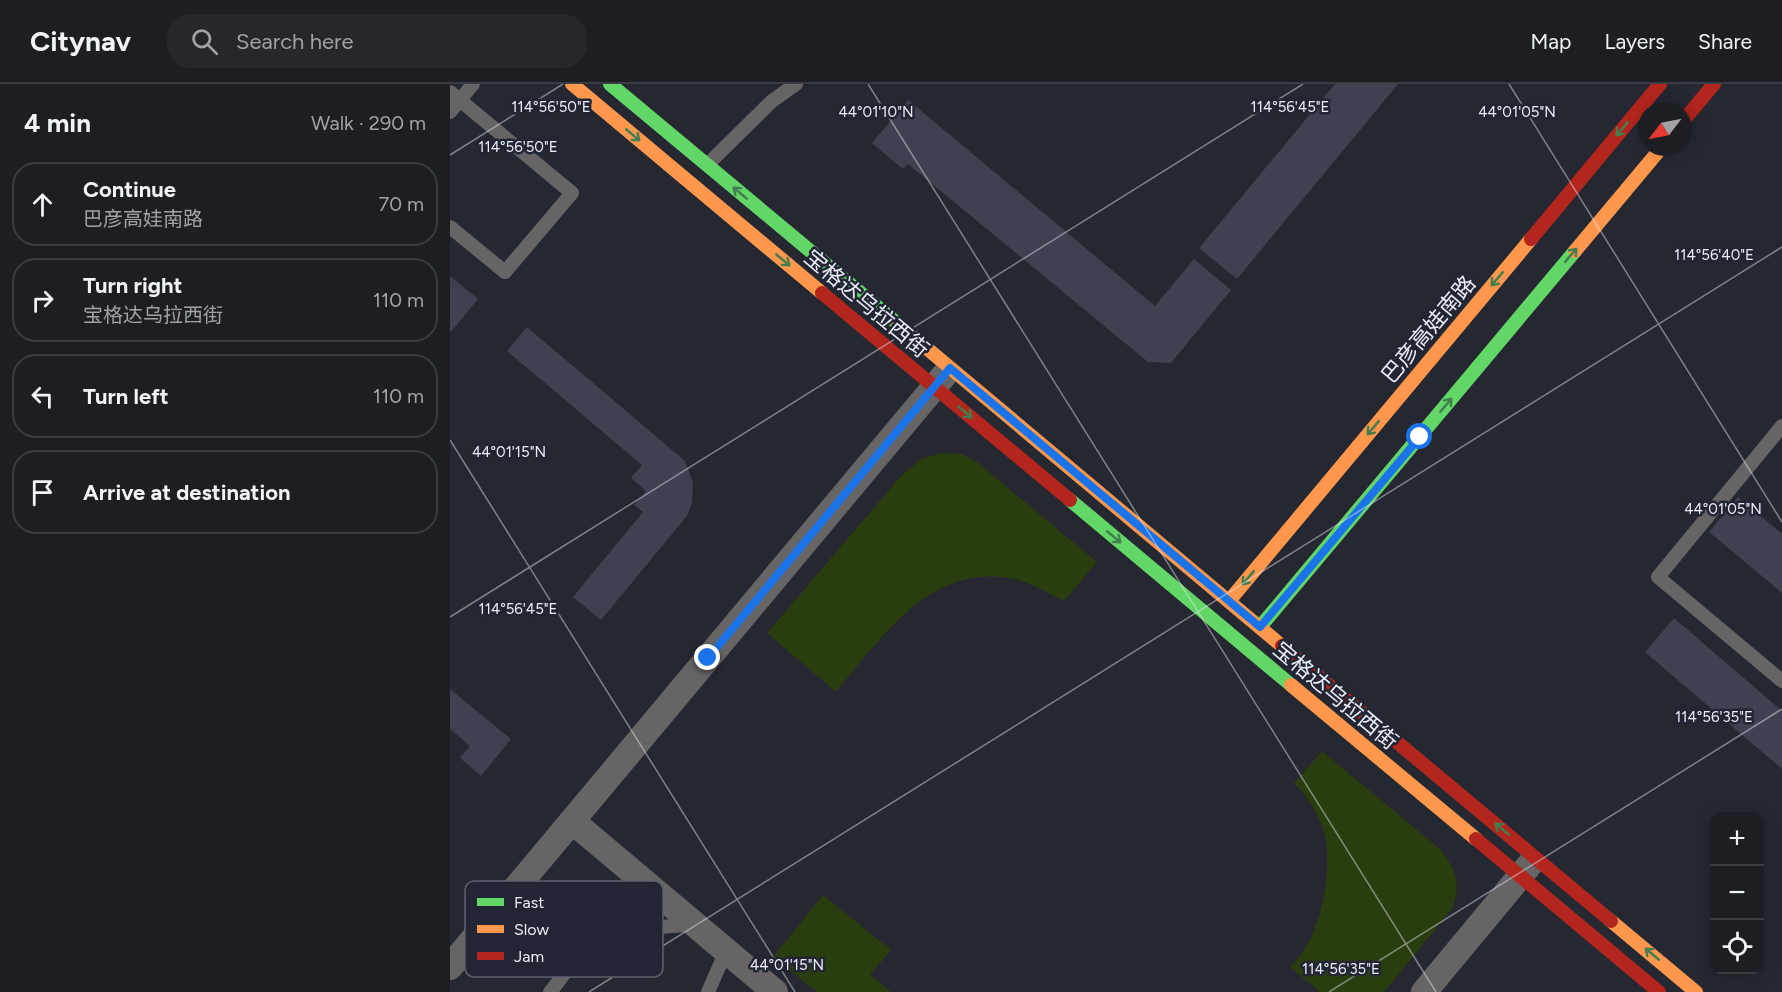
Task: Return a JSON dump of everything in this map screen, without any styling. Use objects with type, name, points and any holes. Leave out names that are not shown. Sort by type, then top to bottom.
[{"type":"main road","name":"宝格达乌拉西街","points":[[572,84],[1229,601],[1528,866],[1659,992]]},
{"type":"main road","name":"宝格达乌拉西街","points":[[610,84],[707,165],[942,377],[1528,866],[1696,992]]},
{"type":"main road","name":"巴彦高娃南路","points":[[1229,601],[1660,84]]},
{"type":"main road","points":[[1692,111],[1714,84]]},
{"type":"main road","points":[[1260,627],[1654,156]]},
{"type":"street","points":[[522,881],[942,377]]},
{"type":"street","points":[[572,821],[643,881]]},
{"type":"street","points":[[1424,992],[1528,866]]},
{"type":"street","points":[[663,898],[775,992]]},
{"type":"street","points":[[450,967],[465,949]]},
{"type":"lane","points":[[450,111],[455,96],[473,84]]},
{"type":"lane","points":[[707,165],[772,101],[796,84]]},
{"type":"lane","points":[[450,226],[505,272],[572,193],[455,96]]},
{"type":"lane","points":[[1782,426],[1658,577],[1782,681]]},
{"type":"lane","points":[[663,926],[695,925]]},
{"type":"lane","points":[[708,992],[726,951]]},
{"type":"lane","points":[[550,992],[562,977]]},
{"type":"green space","points":[[942,453],[961,454],[977,462],[1097,562],[1064,601],[1032,585],[1013,579],[983,577],[957,582],[933,593],[890,628],[836,692],[767,633],[901,476],[921,459]]},
{"type":"green space","points":[[1322,751],[1441,850],[1456,878],[1457,885],[1452,909],[1384,992],[1320,992],[1290,967],[1312,936],[1325,889],[1327,855],[1322,826],[1310,803],[1294,783]]},
{"type":"green space","points":[[823,895],[891,950],[870,975],[891,992],[817,992],[773,957]]},
{"type":"building","points":[[1335,84],[1398,84],[1237,279],[1199,248]]},
{"type":"building","points":[[908,100],[1155,306],[1194,259],[1231,290],[1171,363],[1148,362],[908,164],[903,169],[872,143]]},
{"type":"building","points":[[450,276],[478,299],[450,333]]},
{"type":"building","points":[[527,327],[685,461],[693,483],[692,503],[687,516],[601,620],[573,597],[643,512],[634,505],[646,491],[631,478],[642,465],[507,351]]},
{"type":"building","points":[[1738,497],[1782,534],[1782,593],[1709,532]]},
{"type":"building","points":[[1674,618],[1782,711],[1782,769],[1645,652]]},
{"type":"building","points":[[450,689],[511,739],[481,776],[460,758],[470,746],[450,729]]},
{"type":"traffic: fast","points":[[610,84],[899,325]]},
{"type":"traffic: fast","points":[[1260,627],[1575,251]]},
{"type":"traffic: fast","points":[[1070,500],[1291,685]]},
{"type":"traffic: slow","points":[[572,84],[822,293]]},
{"type":"traffic: slow","points":[[1575,251],[1654,156]]},
{"type":"traffic: slow","points":[[1229,601],[1531,239]]},
{"type":"traffic: slow","points":[[899,325],[1282,646]]},
{"type":"traffic: slow","points":[[1291,685],[1476,839]]},
{"type":"traffic: slow","points":[[1611,921],[1696,992]]},
{"type":"traffic: jam","points":[[1531,239],[1660,84]]},
{"type":"traffic: jam","points":[[1692,110],[1714,84]]},
{"type":"traffic: jam","points":[[822,293],[1070,500]]},
{"type":"traffic: jam","points":[[1282,646],[1611,921]]},
{"type":"traffic: jam","points":[[1476,839],[1659,992]]},
{"type":"route","points":[[708,658],[950,368],[1260,627],[1420,437]]}]
